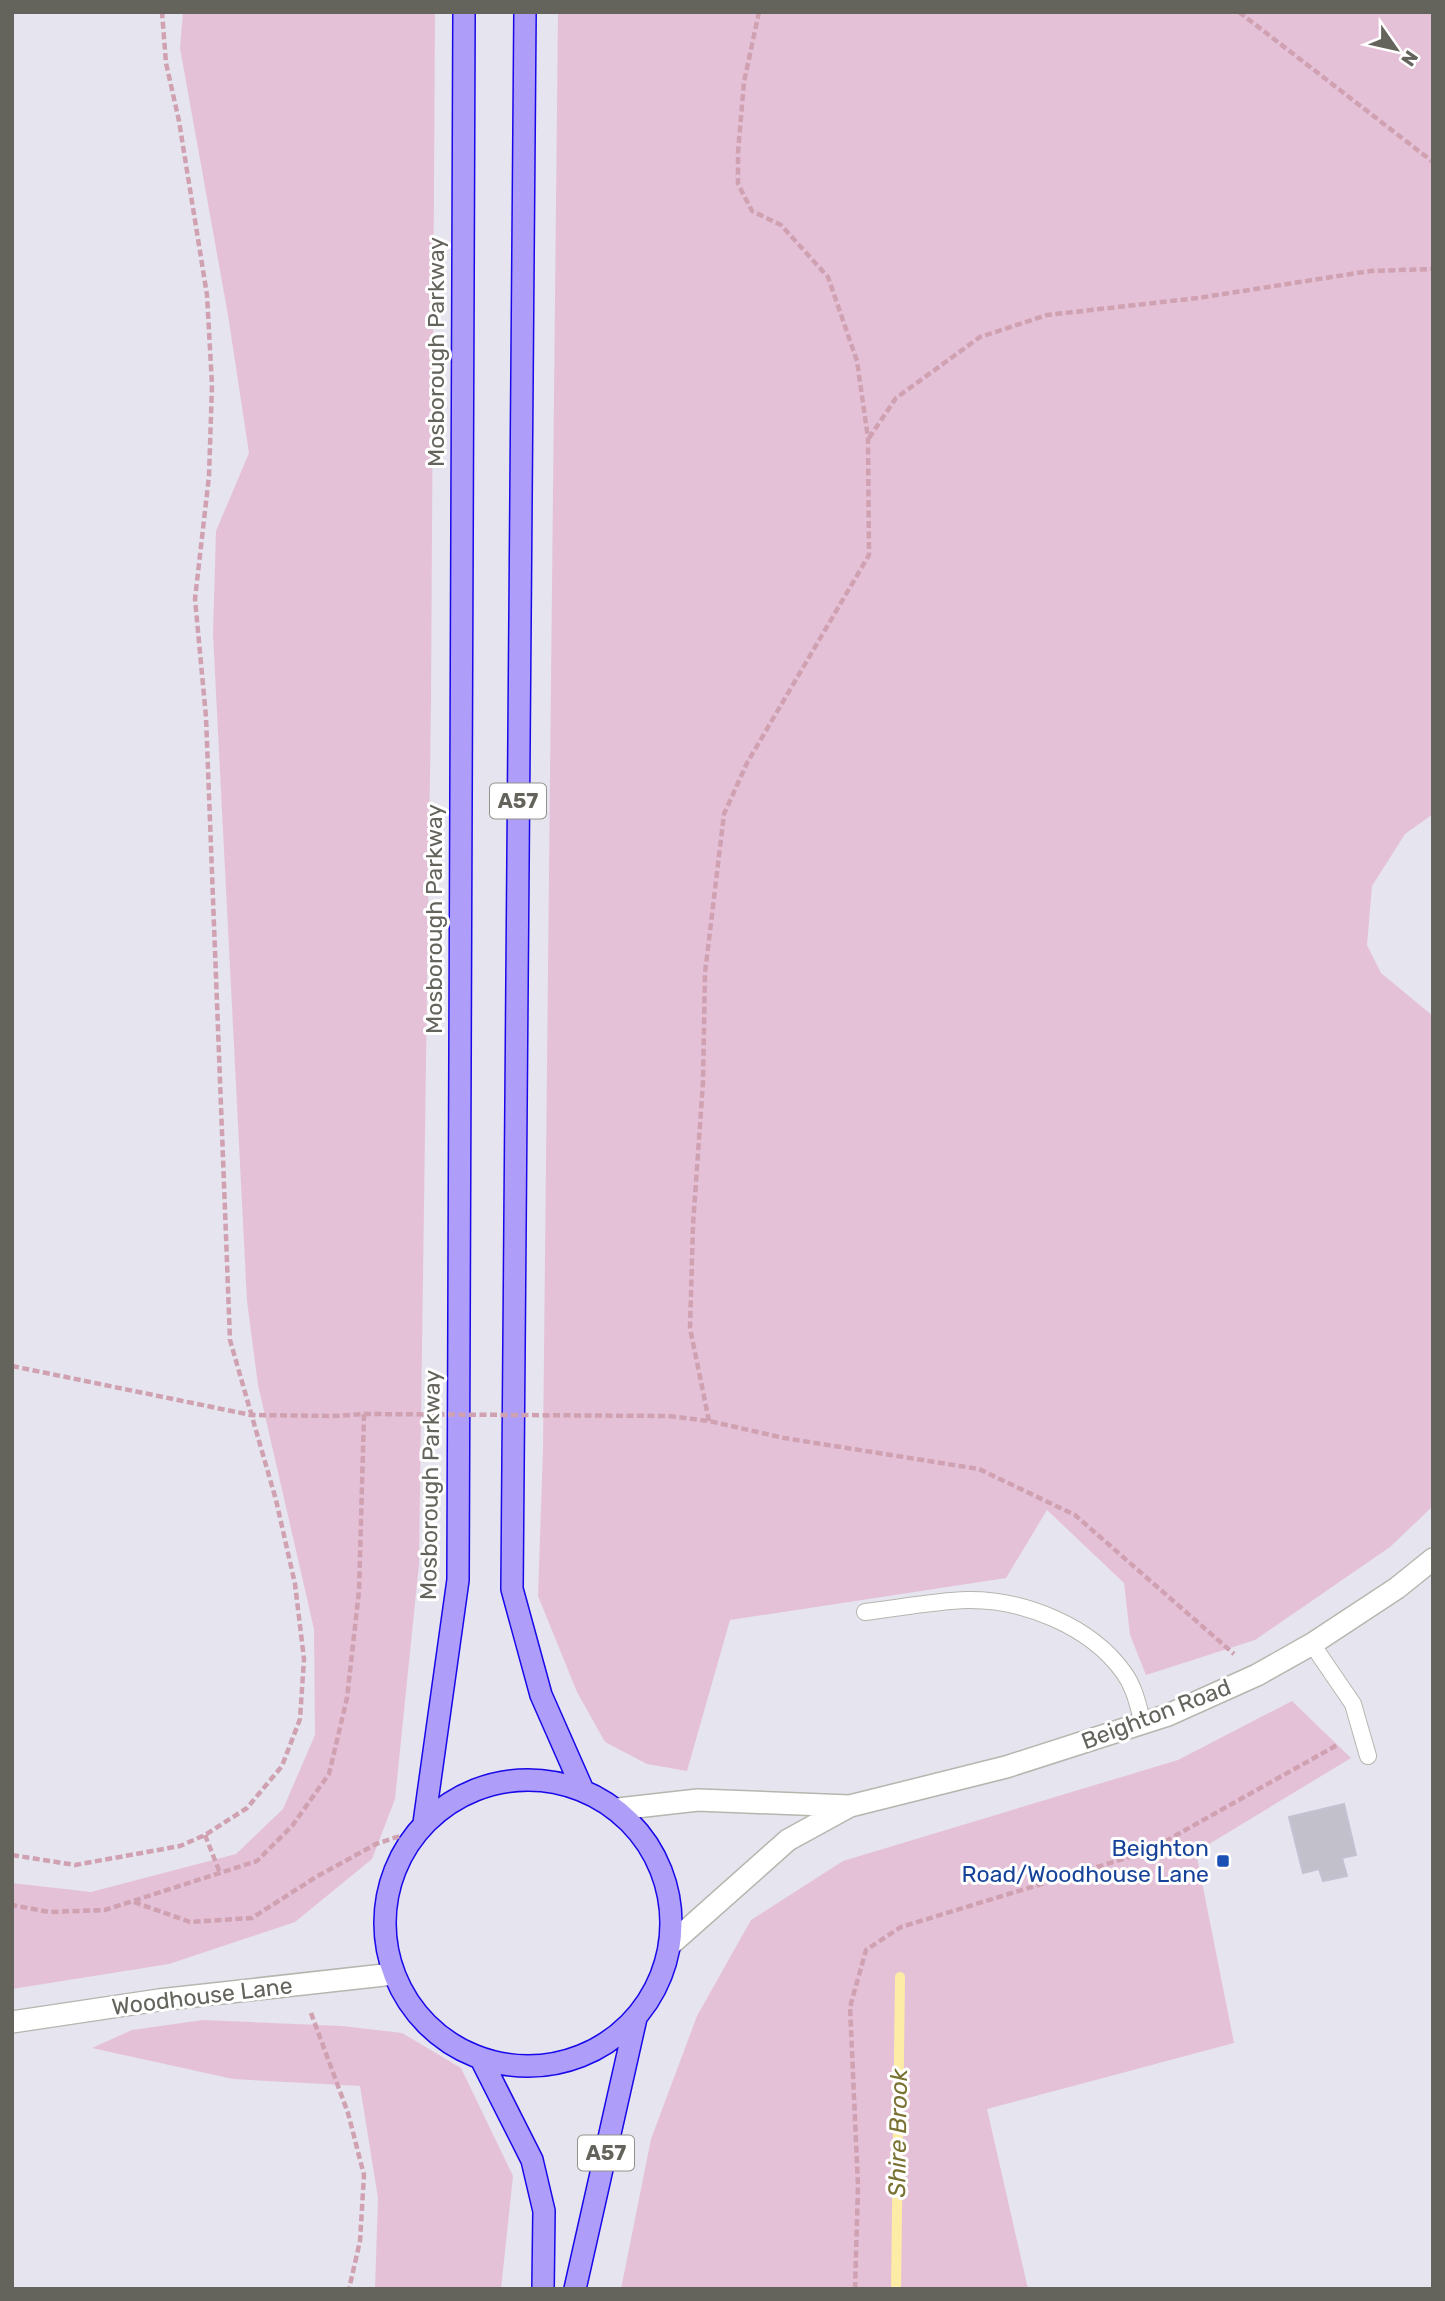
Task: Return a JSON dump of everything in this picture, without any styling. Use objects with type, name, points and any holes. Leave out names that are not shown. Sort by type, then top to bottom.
[{"type":"highway","name":"Mosborough Parkway","points":[[421,1827],[458,1580],[464,12]]},
{"type":"highway","name":"A57","points":[[525,12],[512,1589],[541,1695],[582,1788]]},
{"type":"highway","points":[[511,1777],[582,1788],[618,1809],[660,1865],[672,1914],[671,1944],[654,1992],[636,2018],[597,2049],[557,2064],[508,2066],[481,2059],[437,2035],[411,2008],[393,1974],[384,1918],[394,1869],[421,1827],[464,1793],[511,1777]]},
{"type":"highway","name":"A57","points":[[575,2289],[636,2018]]},
{"type":"highway","points":[[481,2059],[532,2160],[544,2211],[543,2289]]},
{"type":"street","name":"Beighton Road","points":[[671,1944],[788,1840],[850,1806],[1006,1768],[1168,1715],[1257,1675],[1312,1644],[1397,1588],[1433,1559]]},
{"type":"street","name":"Beighton Road","points":[[618,1809],[698,1800],[850,1806]]},
{"type":"street","name":"Woodhouse Lane","points":[[12,2022],[159,2000],[393,1974]]},
{"type":"lane","points":[[865,1612],[968,1600],[1020,1606],[1071,1627],[1099,1646],[1124,1672],[1135,1693],[1143,1723]]},
{"type":"lane","points":[[1312,1644],[1353,1704],[1368,1756]]},
{"type":"path","points":[[12,1855],[75,1865],[180,1846],[205,1835],[247,1808],[282,1766],[300,1719],[304,1659],[295,1584],[276,1500],[230,1340],[206,731],[195,600],[209,476],[212,385],[207,296],[179,121],[166,63],[162,12]]},
{"type":"path","points":[[709,1421],[690,1328],[693,1225],[703,1082],[705,973],[724,814],[747,763],[869,555],[868,438],[858,361],[828,276],[781,225],[752,211],[738,184],[744,82],[759,12]]},
{"type":"path","points":[[1239,12],[1433,162]]},
{"type":"path","points":[[868,438],[896,398],[980,337],[1047,315],[1198,298],[1370,271],[1433,269]]},
{"type":"path","points":[[12,1366],[251,1415],[669,1416],[709,1421],[784,1438],[979,1469],[1075,1515],[1257,1675]]},
{"type":"path","points":[[12,1905],[49,1912],[105,1910],[257,1861],[292,1826],[329,1773],[347,1698],[359,1591],[364,1414]]},
{"type":"path","points":[[855,2289],[858,2186],[850,2007],[866,1950],[901,1927],[1146,1852],[1362,1732]]},
{"type":"path","points":[[133,1902],[190,1922],[252,1918],[376,1844],[421,1827]]},
{"type":"path","points":[[205,1835],[220,1873]]},
{"type":"path","points":[[300,1984],[348,2113],[364,2175],[360,2241],[349,2289]]},
{"type":"shaded area","points":[[183,12],[435,12],[431,704],[419,1564],[395,1799],[372,1859],[295,1922],[169,1964],[12,1989],[12,1883],[91,1892],[236,1854],[283,1809],[315,1735],[314,1629],[258,1385],[247,1301],[213,634],[216,531],[249,453],[228,315],[180,48]]},
{"type":"shaded area","points":[[558,12],[1433,12],[1433,814],[1405,834],[1372,886],[1367,945],[1381,973],[1433,1016],[1433,1506],[1390,1547],[1255,1640],[1146,1675],[1130,1635],[1124,1583],[1047,1510],[1006,1578],[730,1620],[687,1771],[647,1764],[605,1742],[577,1692],[538,1596],[543,1449]]},
{"type":"shaded area","points":[[1292,1701],[1351,1758],[1196,1852],[1234,2043],[987,2109],[1028,2289],[621,2289],[651,2139],[697,2016],[751,1920],[843,1861],[1178,1760]]},
{"type":"shaded area","points":[[203,2020],[342,2026],[402,2033],[461,2068],[513,2176],[501,2289],[375,2289],[378,2198],[360,2086],[233,2079],[92,2048],[132,2030]]},
{"type":"building","points":[[1344,1804],[1356,1855],[1342,1858],[1347,1876],[1323,1881],[1319,1869],[1303,1873],[1289,1817]]},
{"type":"waterway","name":"Shire Brook","points":[[896,2289],[900,1977]]},
{"type":"place","name":"Beighton Road/Woodhouse Lane","points":[[1223,1861]]}]
